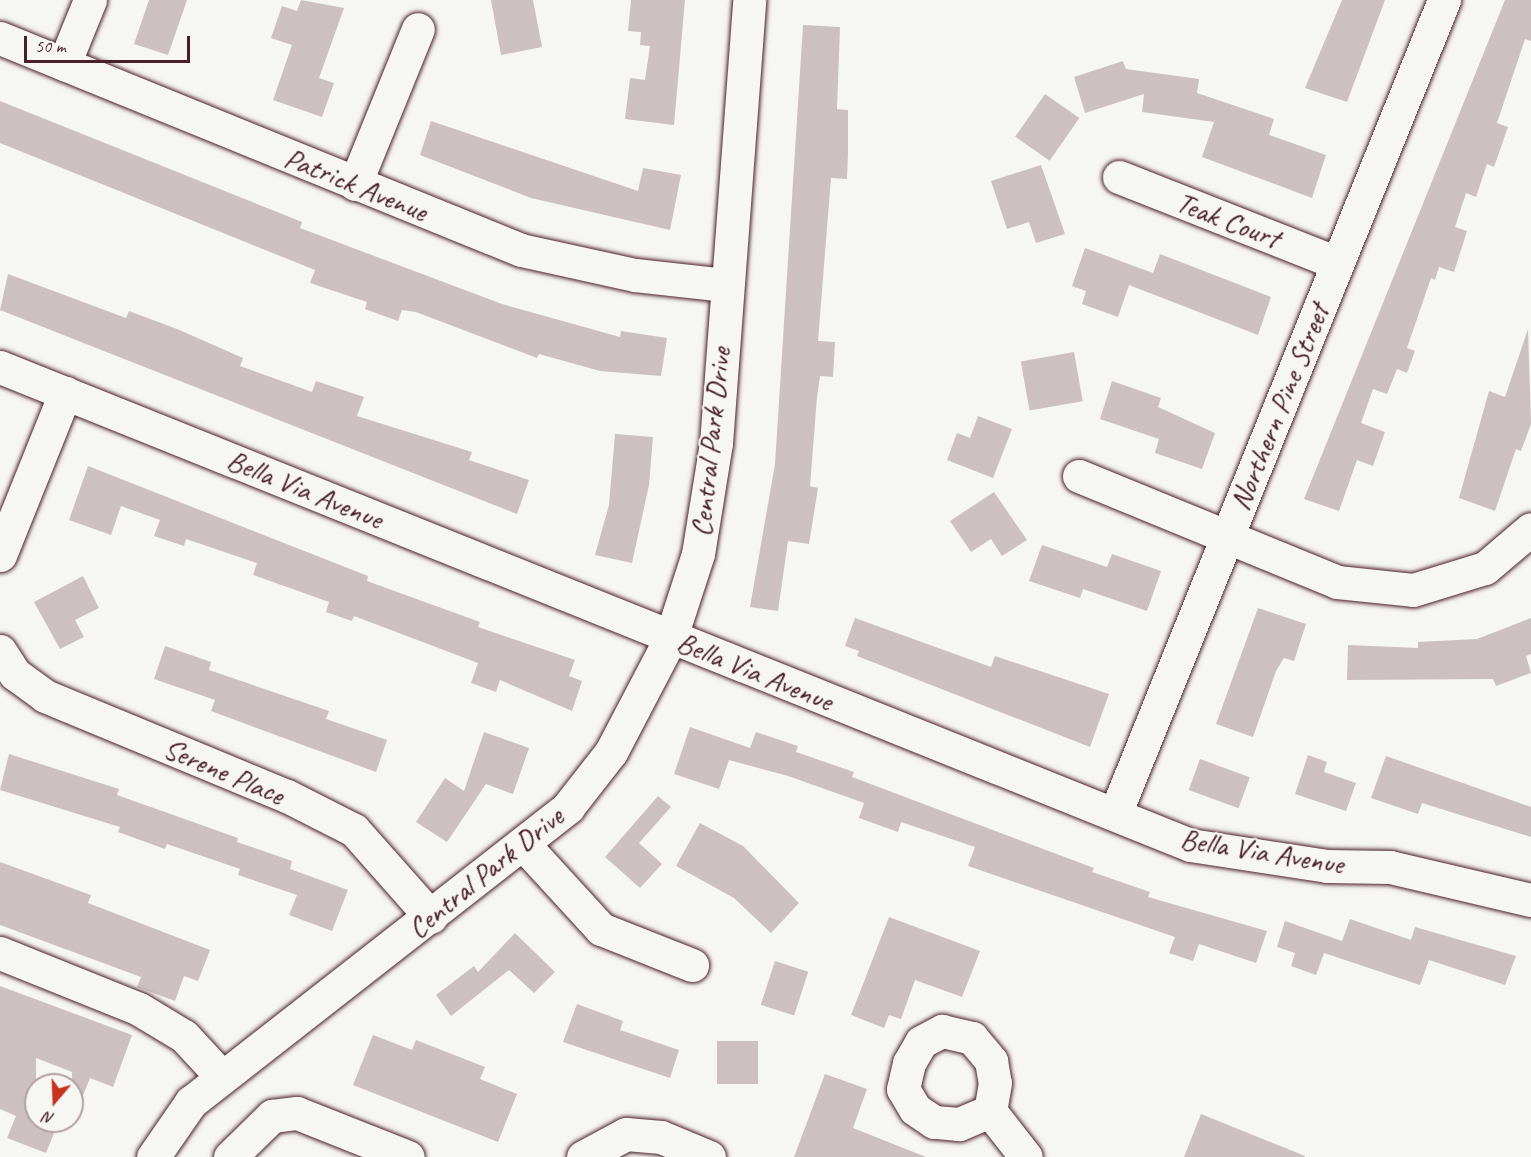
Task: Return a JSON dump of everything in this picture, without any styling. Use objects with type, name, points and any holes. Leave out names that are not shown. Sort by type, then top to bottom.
[{"type":"street","points":[[64,64],[90,0]]},
{"type":"street","name":"Central Park Drive","points":[[153,1157],[169,1128],[222,1077],[525,846],[568,807],[611,752],[671,637],[698,554],[716,443],[725,285],[749,0]]},
{"type":"street","name":"Northern Pine Street","points":[[1115,814],[1444,0]]},
{"type":"street","points":[[355,184],[418,29]]},
{"type":"street","name":"Patrick Avenue","points":[[0,38],[520,250],[635,275],[725,285]]},
{"type":"street","name":"Teak Court","points":[[1119,177],[1337,263]]},
{"type":"street","name":"Bella Via Avenue","points":[[0,367],[1190,845],[1327,866],[1390,867],[1531,900]]},
{"type":"street","points":[[0,555],[65,393]]},
{"type":"street","points":[[1079,476],[1336,582],[1413,590],[1485,568],[1531,529]]},
{"type":"street","name":"Serene Place","points":[[0,651],[15,674],[45,696],[287,796],[354,830],[431,917]]},
{"type":"street","points":[[525,846],[601,929],[692,965]]},
{"type":"street","points":[[0,953],[139,1009],[184,1036],[222,1077]]},
{"type":"street","points":[[990,1111],[1026,1157]]},
{"type":"street","points":[[230,1157],[273,1116],[297,1113],[408,1157]]},
{"type":"street","points":[[583,1157],[626,1134],[661,1137],[709,1157]]},
{"type":"building","points":[[149,0],[187,0],[168,55],[134,44]]},
{"type":"building","points":[[301,0],[344,8],[319,78],[334,83],[322,117],[273,100],[292,45],[271,38],[282,6],[297,11]]},
{"type":"building","points":[[491,0],[533,0],[542,47],[501,55]]},
{"type":"building","points":[[631,0],[685,0],[674,125],[625,119],[630,78],[645,80],[650,46],[640,45],[641,32],[628,31]]},
{"type":"building","points":[[1342,0],[1385,0],[1347,102],[1305,88]]},
{"type":"building","points":[[1505,0],[1531,0],[1531,41],[1525,39],[1497,123],[1508,127],[1494,167],[1487,164],[1476,197],[1466,193],[1455,227],[1467,231],[1454,272],[1439,267],[1435,280],[1431,278],[1407,348],[1415,351],[1407,373],[1397,369],[1387,394],[1373,389],[1361,423],[1385,432],[1373,466],[1357,460],[1339,511],[1304,499]]},
{"type":"building","points":[[803,25],[840,27],[837,109],[848,110],[847,179],[831,178],[818,341],[835,342],[833,377],[820,376],[817,397],[810,486],[818,488],[809,544],[788,541],[778,611],[750,607],[775,464]]},
{"type":"building","points":[[1123,61],[1126,69],[1199,79],[1197,93],[1274,119],[1269,135],[1326,155],[1312,198],[1202,157],[1214,122],[1142,112],[1144,94],[1085,113],[1074,77]]},
{"type":"building","points":[[1045,94],[1079,118],[1050,161],[1015,137]]},
{"type":"building","points":[[0,101],[302,222],[300,228],[502,304],[620,337],[621,331],[667,338],[661,376],[600,371],[539,354],[537,358],[416,312],[402,310],[398,321],[365,309],[367,302],[310,283],[315,270],[0,143]]},
{"type":"building","points":[[431,121],[638,191],[643,168],[681,175],[670,230],[531,198],[420,155]]},
{"type":"building","points":[[1041,165],[1065,234],[1036,243],[1029,222],[1007,229],[991,181]]},
{"type":"building","points":[[1085,248],[1153,273],[1160,254],[1271,297],[1258,335],[1129,285],[1118,317],[1082,304],[1086,291],[1072,286]]},
{"type":"building","points":[[8,274],[126,318],[129,311],[177,329],[243,358],[240,366],[312,392],[316,381],[364,397],[357,416],[472,452],[469,460],[529,480],[517,514],[0,310]]},
{"type":"building","points":[[1528,329],[1531,424],[1521,451],[1516,449],[1495,511],[1459,498],[1489,391],[1505,397]]},
{"type":"building","points":[[1074,352],[1083,401],[1030,411],[1021,361]]},
{"type":"building","points":[[1112,381],[1161,398],[1158,407],[1215,433],[1202,469],[1155,453],[1159,439],[1100,419]]},
{"type":"building","points":[[978,416],[1012,429],[993,478],[947,460],[957,433],[970,438]]},
{"type":"building","points":[[615,434],[653,437],[649,485],[632,563],[595,555],[609,505]]},
{"type":"building","points":[[88,466],[368,576],[367,581],[480,622],[478,627],[575,660],[569,676],[582,681],[572,711],[500,680],[496,692],[471,683],[478,663],[354,616],[352,621],[326,612],[329,602],[253,575],[257,563],[186,539],[184,546],[154,536],[160,520],[121,506],[111,535],[69,520]]},
{"type":"building","points":[[994,492],[1027,540],[1002,556],[991,539],[971,552],[950,521]]},
{"type":"building","points":[[1042,545],[1107,567],[1112,554],[1161,571],[1147,611],[1083,589],[1080,598],[1029,581]]},
{"type":"building","points":[[83,576],[99,608],[75,620],[84,637],[60,649],[34,602]]},
{"type":"building","points":[[1258,608],[1306,624],[1294,661],[1284,658],[1276,671],[1253,737],[1216,724]]},
{"type":"building","points":[[855,618],[991,667],[995,656],[1109,694],[1090,747],[857,656],[859,651],[845,646]]},
{"type":"building","points":[[1531,618],[1531,654],[1526,656],[1531,673],[1496,686],[1493,679],[1347,680],[1348,645],[1418,648],[1418,642],[1477,639]]},
{"type":"building","points":[[165,646],[211,662],[209,670],[329,711],[326,719],[387,740],[376,772],[211,711],[215,700],[154,679]]},
{"type":"building","points":[[690,727],[750,748],[756,732],[798,746],[796,752],[854,772],[852,777],[1094,868],[1092,872],[1150,892],[1148,897],[1267,931],[1256,963],[1199,944],[1193,961],[1169,953],[1175,937],[968,866],[975,847],[901,822],[898,832],[859,818],[864,803],[788,776],[729,760],[719,789],[674,774]]},
{"type":"building","points":[[484,732],[529,748],[513,794],[486,784],[447,842],[416,822],[445,778],[464,791]]},
{"type":"building","points":[[9,754],[119,789],[117,795],[238,838],[237,842],[292,861],[290,869],[348,890],[332,931],[289,915],[297,895],[238,875],[240,869],[167,844],[165,849],[118,832],[120,827],[0,790]]},
{"type":"building","points":[[1308,755],[1327,762],[1324,772],[1356,783],[1346,811],[1295,794]]},
{"type":"building","points":[[1386,756],[1531,807],[1531,837],[1422,803],[1418,814],[1371,798]]},
{"type":"building","points":[[1200,759],[1250,777],[1239,808],[1189,790]]},
{"type":"building","points":[[658,796],[671,807],[639,843],[662,864],[640,888],[605,857]]},
{"type":"building","points":[[700,823],[743,846],[799,903],[771,933],[734,898],[676,866]]},
{"type":"building","points":[[0,862],[91,895],[88,903],[210,950],[198,981],[184,976],[175,1001],[137,987],[141,977],[0,925]]},
{"type":"building","points":[[889,917],[980,951],[962,997],[915,980],[901,1019],[889,1015],[884,1028],[851,1015]]},
{"type":"building","points":[[1350,919],[1411,940],[1415,927],[1516,956],[1505,985],[1429,960],[1420,985],[1324,953],[1316,975],[1291,966],[1295,953],[1277,947],[1285,921],[1342,941]]},
{"type":"building","points":[[515,933],[555,972],[534,993],[509,970],[451,1016],[436,995],[474,966],[478,972]]},
{"type":"building","points":[[775,961],[808,972],[794,1016],[761,1005]]},
{"type":"building","points":[[0,986],[132,1035],[113,1087],[90,1078],[84,1093],[84,1073],[72,1073],[36,1058],[36,1073],[24,1073],[24,1133],[54,1133],[46,1153],[7,1138],[16,1116],[0,1109]]},
{"type":"building","points":[[577,1004],[623,1021],[620,1030],[679,1050],[670,1078],[563,1042]]},
{"type":"building","points":[[373,1035],[412,1050],[416,1040],[485,1067],[480,1079],[517,1094],[498,1142],[353,1085]]},
{"type":"building","points":[[717,1041],[758,1041],[758,1084],[717,1084]]},
{"type":"building","points":[[825,1074],[867,1089],[853,1128],[926,1157],[794,1157]]},
{"type":"building","points":[[1201,1114],[1305,1156],[1305,1157],[1184,1157]]}]
